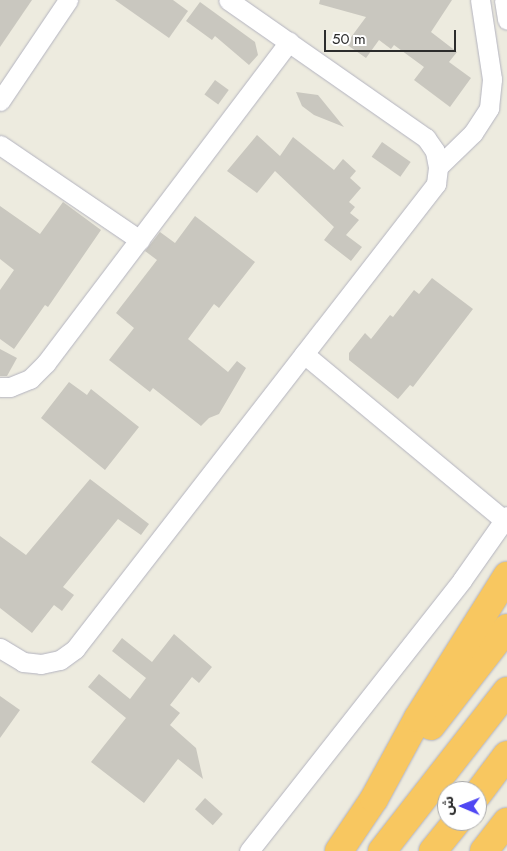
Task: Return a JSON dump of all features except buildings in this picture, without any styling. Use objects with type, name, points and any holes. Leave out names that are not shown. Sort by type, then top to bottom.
[{"type":"highway","points":[[374,799],[418,718],[507,576]]},
{"type":"highway","points":[[339,851],[374,799],[507,628]]},
{"type":"highway","points":[[382,851],[507,691]]},
{"type":"highway","points":[[487,781],[507,756]]},
{"type":"highway","points":[[484,851],[507,822]]},
{"type":"highway","points":[[433,851],[449,831]]},
{"type":"street","points":[[0,101],[68,0]]},
{"type":"street","points":[[0,648],[23,662],[42,664],[60,660],[75,649],[436,184],[438,167],[435,151],[426,138],[228,0]]},
{"type":"street","points":[[438,167],[473,133],[489,108],[492,79],[480,0]]},
{"type":"street","points":[[504,0],[507,20]]},
{"type":"street","points":[[0,387],[10,387],[30,379],[46,363],[289,42]]},
{"type":"street","points":[[0,145],[140,240]]},
{"type":"street","points":[[249,851],[462,580],[506,518],[304,354]]}]
